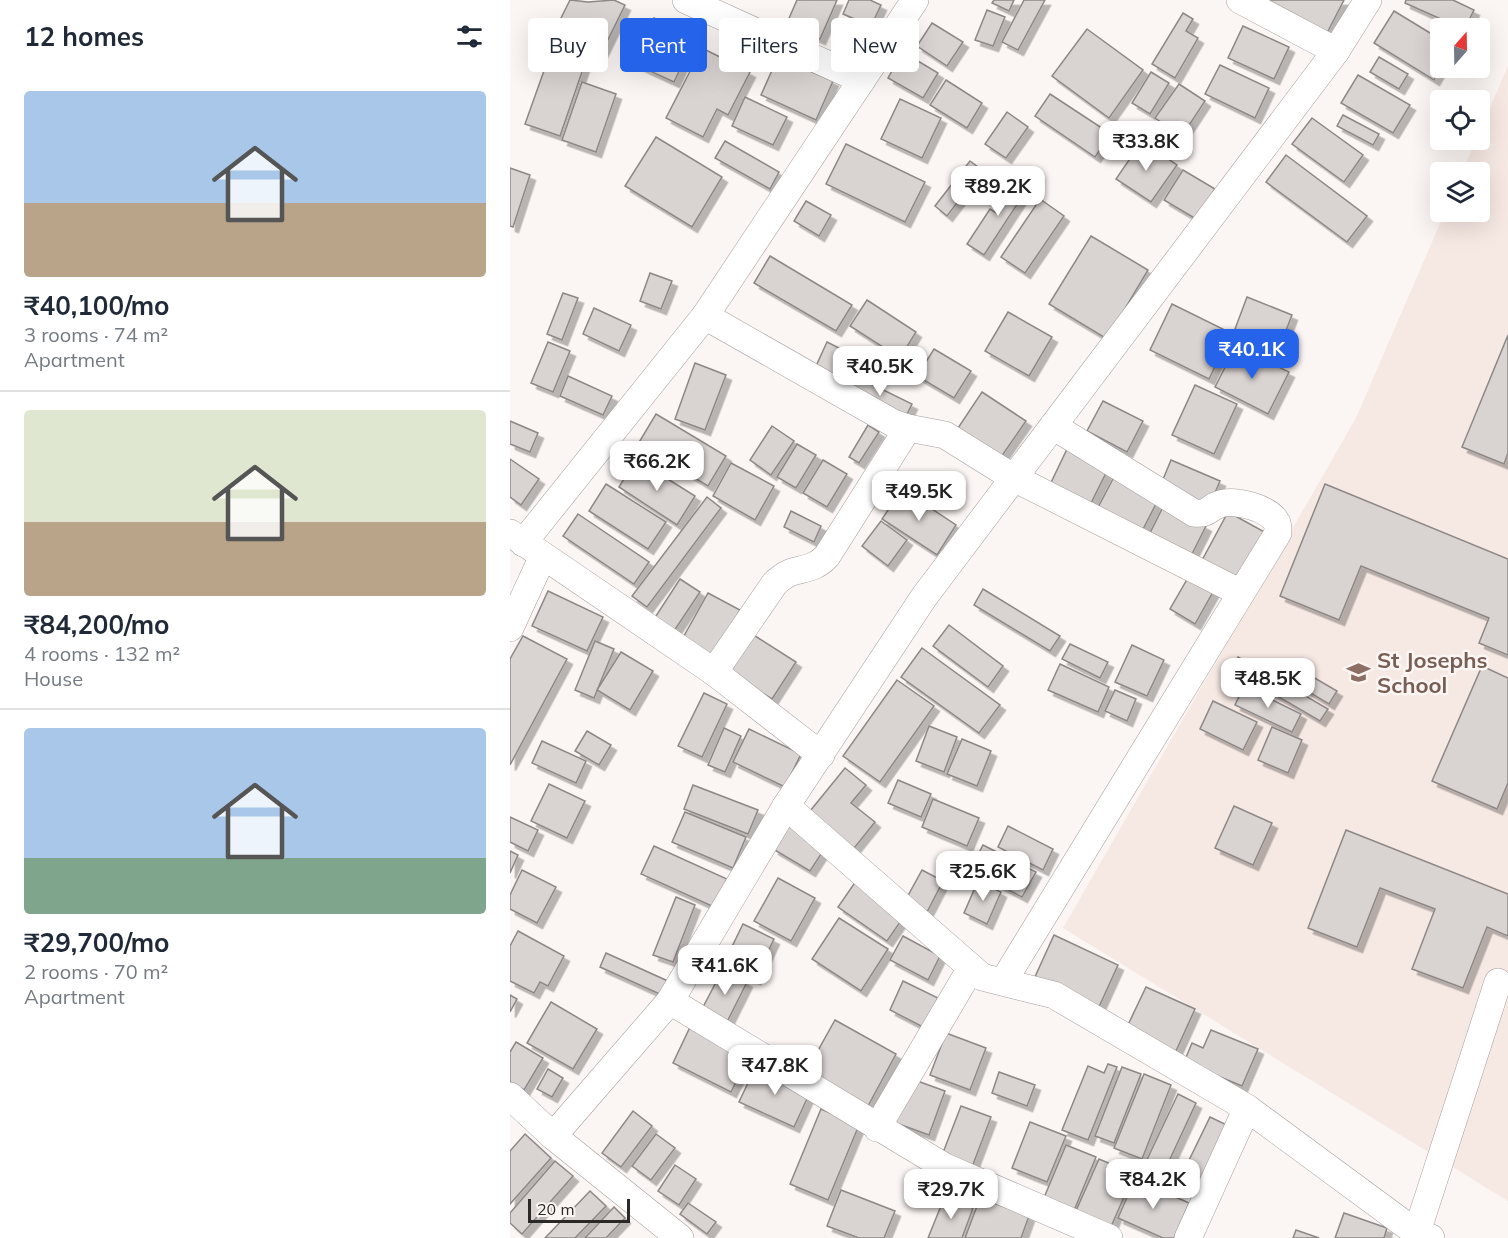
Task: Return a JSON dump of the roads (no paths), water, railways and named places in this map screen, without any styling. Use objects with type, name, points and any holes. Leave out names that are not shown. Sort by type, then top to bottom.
[{"type":"street","points":[[686,0],[862,80]]},
{"type":"street","points":[[510,628],[525,544],[705,316],[915,0]]},
{"type":"street","points":[[1240,0],[1336,51]]},
{"type":"street","points":[[553,1136],[670,1001],[786,806],[924,597],[1336,51],[1368,0]]},
{"type":"street","points":[[705,316],[893,423],[945,435],[1014,478],[1241,593]]},
{"type":"street","points":[[1003,982],[1278,533],[1277,523],[1267,513],[1243,503],[1217,504],[1208,512],[1194,513],[1053,426]]},
{"type":"street","points":[[714,672],[775,583],[789,572],[806,570],[820,564],[827,556],[908,428]]},
{"type":"street","points":[[525,544],[714,672],[821,755]]},
{"type":"street","points":[[786,806],[981,977],[1054,995],[1247,1108],[1421,1236],[1498,982]]},
{"type":"street","points":[[877,1128],[971,968]]},
{"type":"street","points":[[670,1001],[945,1167],[1108,1238]]},
{"type":"street","points":[[510,1096],[553,1136],[680,1238]]},
{"type":"street","points":[[1188,1238],[1247,1108]]},
{"type":"place","name":"St Josephs School","points":[[1359,673]]}]
